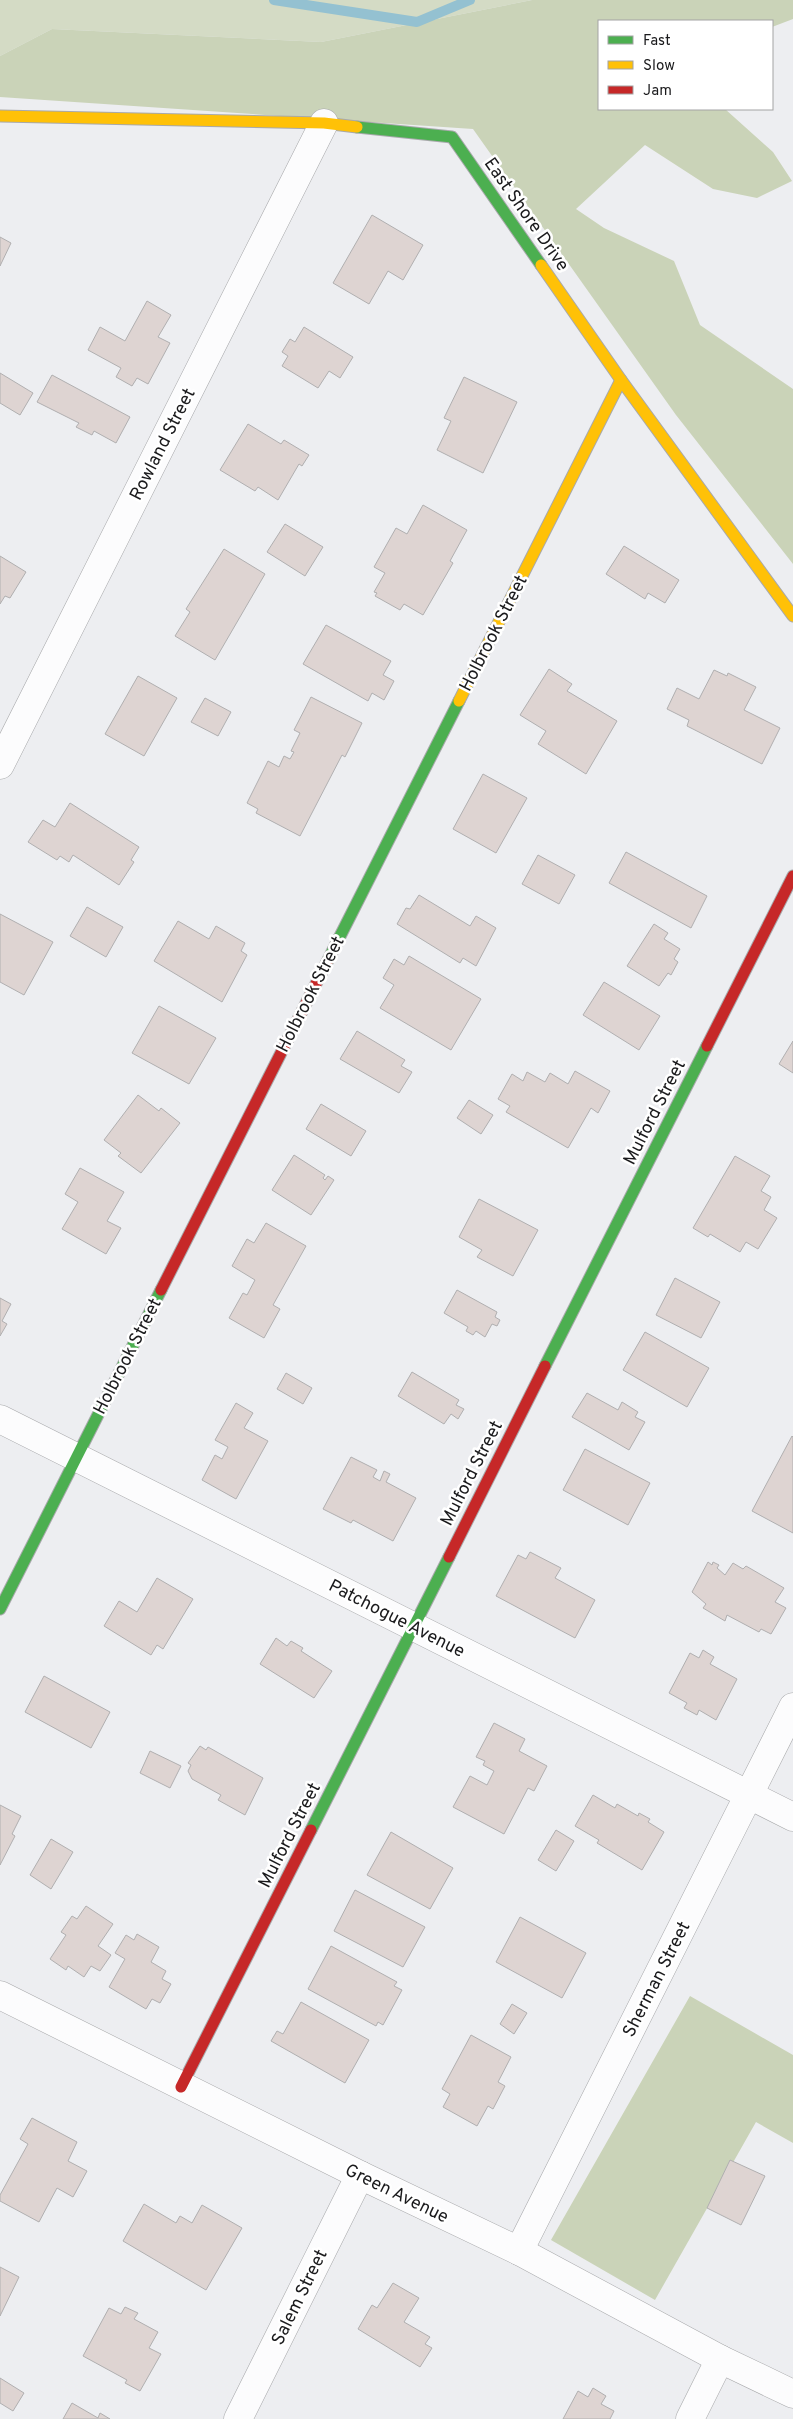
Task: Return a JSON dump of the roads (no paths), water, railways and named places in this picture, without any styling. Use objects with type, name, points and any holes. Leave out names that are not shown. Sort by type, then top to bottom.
[{"type":"street","name":"East Shore Drive","points":[[0,116],[77,116],[324,123],[452,136],[621,380],[793,616]]},
{"type":"street","name":"Rowland Street","points":[[0,765],[324,123]]},
{"type":"street","name":"Holbrook Street","points":[[0,1609],[621,380]]},
{"type":"street","name":"Mulford Street","points":[[181,2088],[793,876]]},
{"type":"street","name":"Patchogue Avenue","points":[[0,1419],[793,1817]]},
{"type":"street","name":"Sherman Street","points":[[520,2251],[793,1707]]},
{"type":"street","name":"Green Avenue","points":[[1,1998],[360,2176],[520,2251],[720,2359],[793,2394]]},
{"type":"street","name":"Salem Street","points":[[238,2419],[360,2176]]},
{"type":"street","points":[[690,2419],[720,2359]]},
{"type":"waterway","points":[[274,0],[417,22],[470,0]]}]
